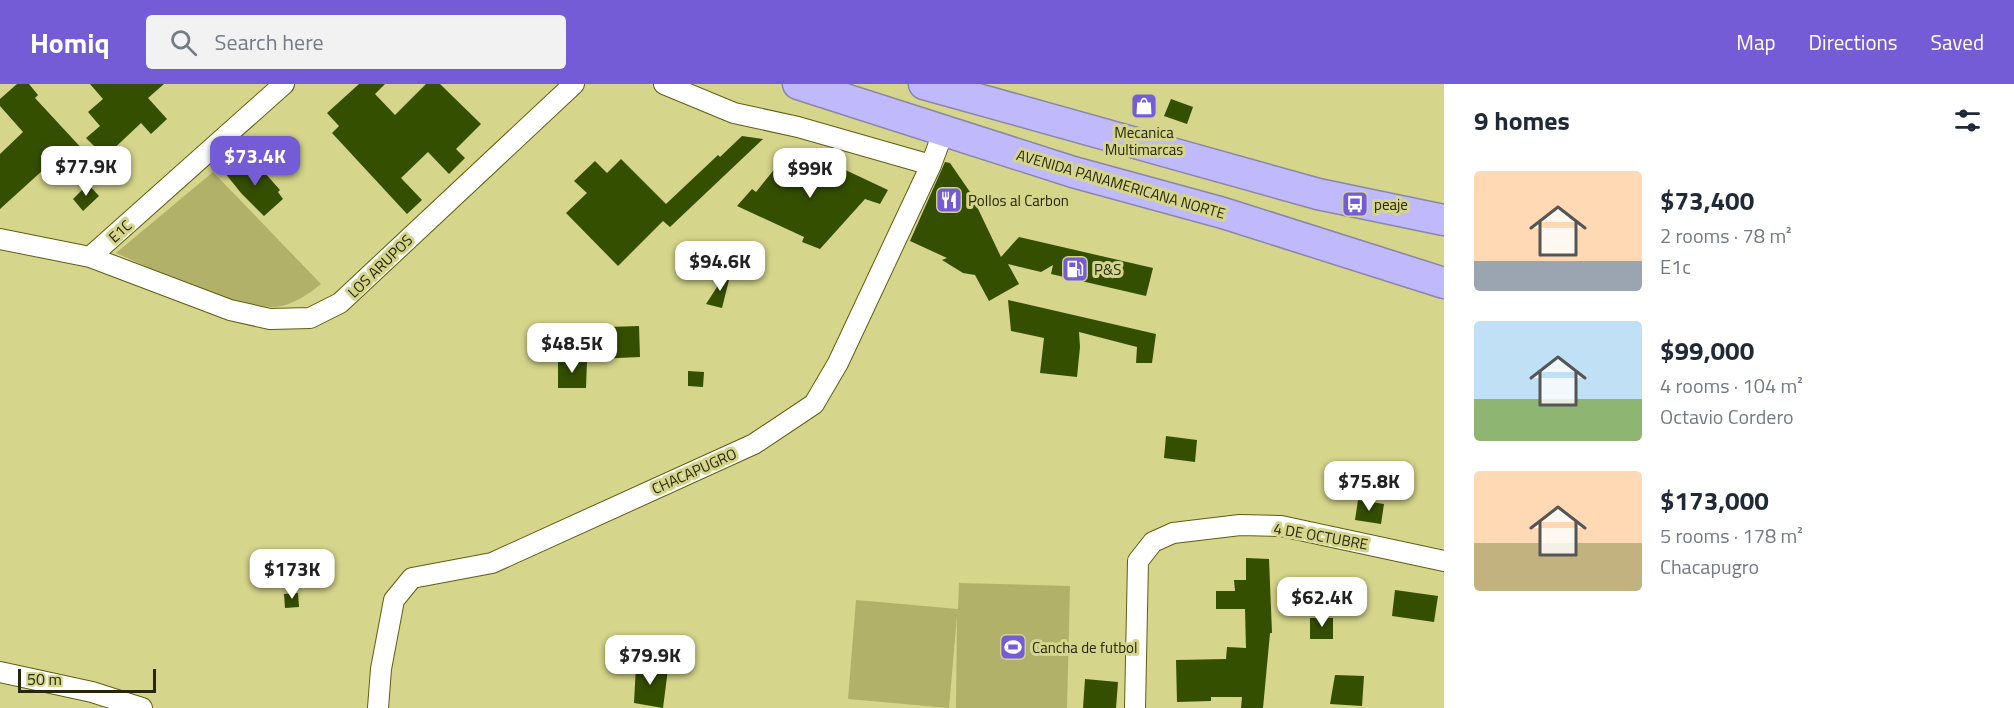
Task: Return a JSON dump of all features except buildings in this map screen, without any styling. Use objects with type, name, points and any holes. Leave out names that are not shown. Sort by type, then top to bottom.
[{"type":"highway","name":"AVENIDA PANAMERICANA NORTE","points":[[798,84],[1073,172],[1223,213],[1444,283]]},
{"type":"highway","points":[[924,84],[976,92],[1327,197],[1444,220]]},
{"type":"street","name":"E1C","points":[[90,257],[284,84]]},
{"type":"street","name":"LOS ARUPOS","points":[[0,239],[90,257],[230,310],[270,319],[310,318],[340,303],[574,84]]},
{"type":"street","points":[[664,84],[734,114],[798,127],[931,165]]},
{"type":"street","name":"CHACAPUGRO","points":[[378,708],[381,669],[394,600],[412,578],[492,563],[754,444],[814,404],[838,363],[931,165],[944,130]]},
{"type":"street","name":"4 DE OCTUBRE","points":[[1135,708],[1138,561],[1153,542],[1173,533],[1240,525],[1281,526],[1444,561]]},
{"type":"street","points":[[0,672],[92,692],[142,708]]},
{"type":"shaded area","points":[[213,172],[321,284],[285,305],[272,307],[253,305],[192,287],[116,253]]},
{"type":"shaded area","points":[[959,583],[1070,586],[1067,708],[956,708],[957,616],[949,708],[848,699],[856,600],[958,609]]},
{"type":"place","name":"Mecanica Multimarcas","points":[[1144,106]]},
{"type":"place","name":"Pollos al Carbon","points":[[949,200]]},
{"type":"place","name":"peaje","points":[[1355,204]]},
{"type":"place","name":"P&S","points":[[1075,269]]},
{"type":"place","name":"Cancha de futbol","points":[[1013,647]]}]
